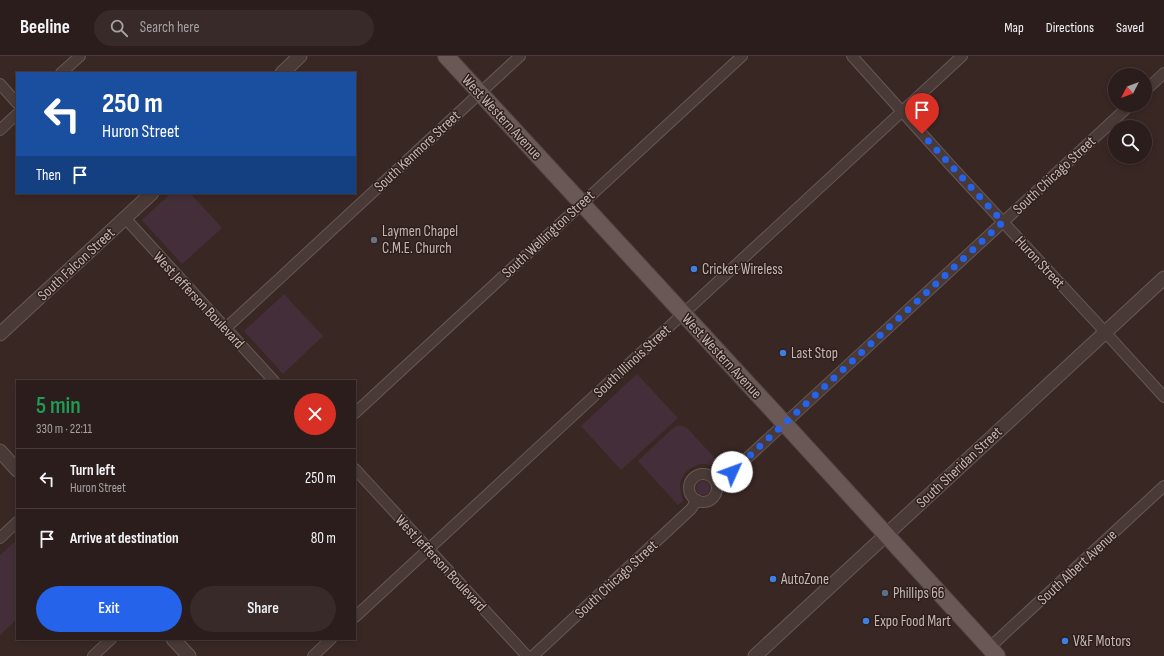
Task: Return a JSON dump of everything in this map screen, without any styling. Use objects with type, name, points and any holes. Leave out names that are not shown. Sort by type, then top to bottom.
[{"type":"main road","name":"West Western Avenue","points":[[446,56],[993,652]]},
{"type":"street","points":[[62,72],[80,56]]},
{"type":"street","points":[[283,72],[300,56]]},
{"type":"street","name":"South Kenmore Street","points":[[226,328],[520,56]]},
{"type":"street","name":"South Wellington Street","points":[[356,412],[742,56]]},
{"type":"street","name":"Huron Street","points":[[852,56],[1164,397]]},
{"type":"street","name":"South Illinois Street","points":[[356,616],[962,56]]},
{"type":"street","points":[[1152,84],[1164,73]]},
{"type":"street","points":[[0,84],[16,102]]},
{"type":"street","name":"South Chicago Street","points":[[732,472],[1122,112]]},
{"type":"street","points":[[0,130],[16,115]]},
{"type":"street","name":"South Falcon Street","points":[[0,334],[151,194]]},
{"type":"street","name":"West Jefferson Boulevard","points":[[125,218],[273,380]]},
{"type":"street","name":"South Sheridan Street","points":[[755,656],[1164,278]]},
{"type":"street","points":[[0,451],[16,469]]},
{"type":"street","name":"West Jefferson Boulevard","points":[[356,470],[527,656]]},
{"type":"street","name":"South Albert Avenue","points":[[993,652],[1164,486]]},
{"type":"street","name":"South Chicago Street","points":[[533,656],[691,509],[697,500]]},
{"type":"street","points":[[0,538],[16,523]]},
{"type":"street","points":[[93,656],[110,640]]},
{"type":"street","points":[[174,640],[189,656]]},
{"type":"street","points":[[313,656],[330,640]]},
{"type":"shaded area","points":[[170,194],[191,194],[222,228],[182,264],[142,220]]},
{"type":"shaded area","points":[[284,294],[323,336],[283,374],[244,331]]},
{"type":"shaded area","points":[[637,374],[678,418],[621,470],[581,426]]},
{"type":"shaded area","points":[[677,426],[687,428],[721,465],[717,469],[709,464],[701,464],[693,467],[685,473],[680,485],[683,501],[678,505],[638,461]]},
{"type":"shaded area","points":[[700,481],[706,481],[710,485],[710,491],[706,495],[700,495],[696,491],[696,485]]},
{"type":"shaded area","points":[[16,541],[16,620],[0,635],[0,555]]},
{"type":"place","name":"Laymen Chapel C.M.E. Church","points":[[374,240]]},
{"type":"place","name":"Cricket Wireless","points":[[694,269]]},
{"type":"place","name":"Last Stop","points":[[783,353]]},
{"type":"place","name":"AutoZone","points":[[773,579]]},
{"type":"place","name":"Phillips 66","points":[[885,593]]},
{"type":"place","name":"Expo Food Mart","points":[[866,621]]},
{"type":"place","name":"V&F Motors","points":[[1065,641]]},
{"type":"route","points":[[732,472],[1003,222],[922,134]]}]
